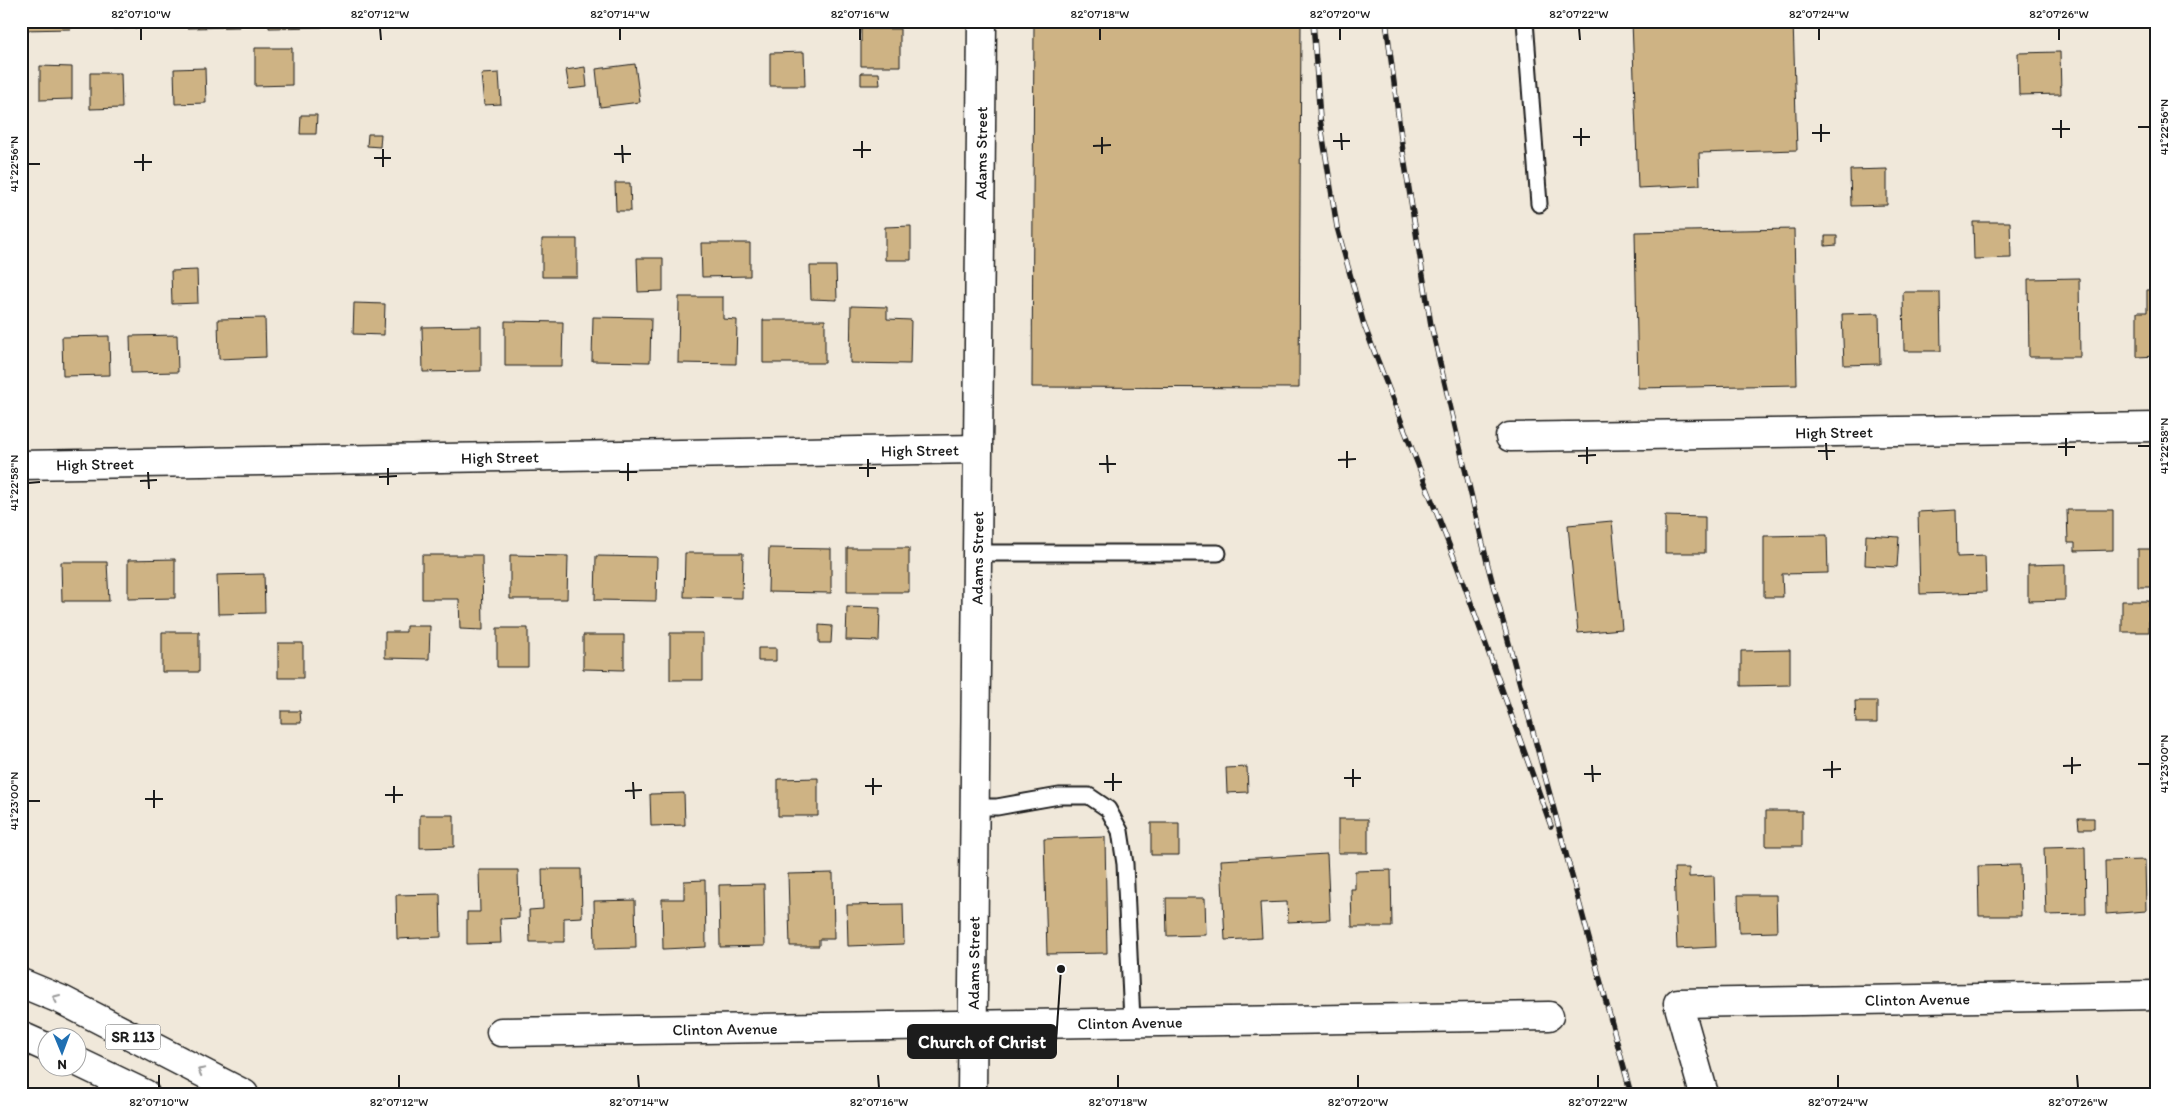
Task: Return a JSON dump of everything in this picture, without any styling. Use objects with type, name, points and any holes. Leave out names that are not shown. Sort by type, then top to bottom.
[{"type":"street","name":"Adams Street","points":[[972,1094],[982,21]]},
{"type":"street","name":"High Street","points":[[1510,437],[2157,427]]},
{"type":"street","name":"High Street","points":[[21,465],[978,449]]},
{"type":"street","name":"SR 113","points":[[21,983],[62,1000],[244,1094]]},
{"type":"street","name":"Clinton Avenue","points":[[1704,1094],[1678,1003],[2157,995]]},
{"type":"street","name":"Clinton Avenue","points":[[501,1032],[973,1023],[1549,1016]]},
{"type":"street","points":[[21,1036],[38,1044]]},
{"type":"street","name":"SR 113","points":[[88,1067],[145,1094]]},
{"type":"lane","points":[[1525,21],[1539,204]]},
{"type":"lane","points":[[977,553],[1218,552]]},
{"type":"lane","points":[[975,807],[997,807],[1059,796],[1089,796],[1108,809],[1120,830],[1125,864],[1132,1021]]},
{"type":"building","points":[[21,21],[70,21],[71,29],[21,30]]},
{"type":"building","points":[[103,21],[155,21],[156,28],[103,29]]},
{"type":"building","points":[[187,21],[239,21],[239,27],[187,28]]},
{"type":"building","points":[[269,21],[322,21],[322,27],[269,28]]},
{"type":"building","points":[[354,21],[407,21],[408,25],[354,25]]},
{"type":"building","points":[[433,21],[486,21],[486,23],[433,24]]},
{"type":"building","points":[[580,21],[580,22],[527,22]]},
{"type":"building","points":[[1034,21],[1301,21],[1299,388],[1032,387]]},
{"type":"building","points":[[1632,21],[1793,21],[1797,150],[1699,153],[1700,185],[1638,188]]},
{"type":"building","points":[[861,29],[900,29],[900,66],[861,66]]},
{"type":"building","points":[[255,48],[292,48],[292,85],[255,86]]},
{"type":"building","points":[[804,52],[805,86],[770,86],[770,53]]},
{"type":"building","points":[[2060,52],[2061,94],[2019,95],[2018,53]]},
{"type":"building","points":[[635,64],[640,102],[600,107],[596,69]]},
{"type":"building","points":[[40,66],[72,67],[72,99],[40,100]]},
{"type":"building","points":[[585,67],[587,87],[569,89],[566,70]]},
{"type":"building","points":[[205,68],[206,103],[175,104],[174,69]]},
{"type":"building","points":[[90,73],[121,73],[122,108],[90,109]]},
{"type":"building","points":[[499,73],[501,104],[484,105],[481,74]]},
{"type":"building","points":[[861,73],[879,73],[880,85],[861,85]]},
{"type":"building","points":[[301,115],[317,115],[316,134],[300,134]]},
{"type":"building","points":[[368,134],[381,134],[380,147],[367,146]]},
{"type":"building","points":[[1887,169],[1887,205],[1851,206],[1850,170]]},
{"type":"building","points":[[615,183],[630,183],[631,211],[616,211]]},
{"type":"building","points":[[1973,222],[2010,222],[2011,258],[1974,259]]},
{"type":"building","points":[[911,226],[911,260],[885,260],[885,227]]},
{"type":"building","points":[[1794,229],[1797,385],[1638,388],[1635,232]]},
{"type":"building","points":[[1825,236],[1837,236],[1837,245],[1825,246]]},
{"type":"building","points":[[542,239],[577,239],[577,277],[542,277]]},
{"type":"building","points":[[701,243],[750,243],[750,276],[702,277]]},
{"type":"building","points":[[637,258],[663,258],[663,291],[638,292]]},
{"type":"building","points":[[810,266],[836,266],[837,300],[811,299]]},
{"type":"building","points":[[197,270],[198,303],[172,304],[171,271]]},
{"type":"building","points":[[2079,278],[2080,357],[2029,357],[2028,279]]},
{"type":"building","points":[[2147,290],[2157,290],[2157,356],[2137,357],[2137,312],[2147,312]]},
{"type":"building","points":[[1903,292],[1940,292],[1941,351],[1904,351]]},
{"type":"building","points":[[679,297],[723,297],[723,319],[737,320],[736,364],[678,363]]},
{"type":"building","points":[[354,303],[385,304],[384,335],[353,334]]},
{"type":"building","points":[[851,306],[887,307],[887,319],[911,320],[910,364],[850,363]]},
{"type":"building","points":[[1879,313],[1880,364],[1844,365],[1842,314]]},
{"type":"building","points":[[593,317],[651,318],[650,362],[592,361]]},
{"type":"building","points":[[265,318],[266,357],[219,359],[218,319]]},
{"type":"building","points":[[763,320],[825,320],[825,363],[763,363]]},
{"type":"building","points":[[505,321],[563,322],[562,366],[505,366]]},
{"type":"building","points":[[481,326],[481,371],[423,372],[422,327]]},
{"type":"building","points":[[21,329],[24,329],[25,368],[21,368]]},
{"type":"building","points":[[177,335],[178,372],[131,373],[130,336]]},
{"type":"building","points":[[109,336],[110,375],[63,376],[62,337]]},
{"type":"building","points":[[1956,510],[1957,557],[1985,556],[1986,592],[1920,594],[1918,512]]},
{"type":"building","points":[[2067,510],[2113,510],[2113,550],[2075,551],[2075,543],[2068,543]]},
{"type":"building","points":[[1665,516],[1705,517],[1705,553],[1665,553]]},
{"type":"building","points":[[1612,521],[1622,629],[1578,633],[1568,525]]},
{"type":"building","points":[[1827,535],[1828,573],[1782,574],[1783,597],[1764,597],[1764,536]]},
{"type":"building","points":[[1866,535],[1899,537],[1897,567],[1865,565]]},
{"type":"building","points":[[769,548],[831,549],[831,593],[768,592]]},
{"type":"building","points":[[847,548],[909,548],[909,592],[847,592]]},
{"type":"building","points":[[2138,549],[2157,549],[2157,587],[2138,587]]},
{"type":"building","points":[[685,553],[743,553],[742,598],[684,597]]},
{"type":"building","points":[[422,555],[482,555],[483,630],[460,629],[459,599],[422,599]]},
{"type":"building","points":[[510,555],[568,556],[567,599],[510,599]]},
{"type":"building","points":[[596,556],[657,557],[656,601],[595,600]]},
{"type":"building","points":[[175,559],[175,598],[128,599],[128,560]]},
{"type":"building","points":[[61,562],[107,562],[109,601],[62,601]]},
{"type":"building","points":[[2065,564],[2065,600],[2028,601],[2028,565]]},
{"type":"building","points":[[264,574],[265,613],[218,614],[217,575]]},
{"type":"building","points":[[2122,601],[2149,601],[2149,632],[2122,632]]},
{"type":"building","points":[[847,607],[880,608],[879,641],[846,640]]},
{"type":"building","points":[[819,625],[832,626],[831,643],[819,643]]},
{"type":"building","points":[[406,626],[430,626],[429,659],[385,658],[385,632],[406,632]]},
{"type":"building","points":[[497,628],[528,628],[528,667],[497,667]]},
{"type":"building","points":[[162,632],[199,632],[199,672],[162,672]]},
{"type":"building","points":[[670,633],[703,633],[703,680],[670,680]]},
{"type":"building","points":[[583,635],[624,635],[624,670],[583,669]]},
{"type":"building","points":[[278,643],[303,643],[303,678],[278,678]]},
{"type":"building","points":[[758,648],[776,648],[776,661],[758,661]]},
{"type":"building","points":[[1790,650],[1790,685],[1741,686],[1741,651]]},
{"type":"building","points":[[1855,701],[1877,701],[1877,723],[1856,723]]},
{"type":"building","points":[[281,711],[300,711],[301,723],[281,723]]},
{"type":"building","points":[[1247,767],[1248,792],[1227,793],[1226,768]]},
{"type":"building","points":[[818,778],[818,816],[778,816],[778,779]]},
{"type":"building","points":[[684,793],[685,825],[651,826],[650,794]]},
{"type":"building","points":[[1766,811],[1802,811],[1802,846],[1766,846]]},
{"type":"building","points":[[420,815],[454,815],[454,847],[420,848]]},
{"type":"building","points":[[2078,818],[2094,818],[2094,829],[2079,829]]},
{"type":"building","points":[[1338,819],[1368,819],[1368,853],[1338,853]]},
{"type":"building","points":[[1151,823],[1179,823],[1179,855],[1151,855]]},
{"type":"building","points":[[1105,837],[1107,953],[1047,954],[1044,839]]},
{"type":"building","points":[[2085,847],[2086,914],[2046,915],[2044,848]]},
{"type":"building","points":[[1327,854],[1330,920],[1288,922],[1287,902],[1260,903],[1262,938],[1225,940],[1221,860]]},
{"type":"building","points":[[2145,860],[2146,911],[2106,914],[2105,861]]},
{"type":"building","points":[[2020,865],[2021,916],[1979,916],[1978,866]]},
{"type":"building","points":[[1674,868],[1689,868],[1689,877],[1714,876],[1716,947],[1677,949]]},
{"type":"building","points":[[542,869],[581,869],[582,917],[564,918],[564,942],[530,942],[529,910],[543,909]]},
{"type":"building","points":[[479,870],[518,870],[519,918],[500,919],[501,943],[467,944],[467,912],[480,912]]},
{"type":"building","points":[[1391,870],[1392,927],[1352,927],[1351,889],[1355,889],[1355,871]]},
{"type":"building","points":[[833,873],[834,939],[819,939],[819,946],[790,946],[788,874]]},
{"type":"building","points":[[705,880],[706,947],[663,949],[662,899],[684,899],[684,881]]},
{"type":"building","points":[[764,884],[765,946],[720,947],[719,885]]},
{"type":"building","points":[[440,894],[441,937],[397,939],[396,895]]},
{"type":"building","points":[[1738,895],[1776,895],[1777,932],[1739,933]]},
{"type":"building","points":[[1166,898],[1205,898],[1206,935],[1167,936]]},
{"type":"building","points":[[635,900],[636,948],[595,949],[594,901]]},
{"type":"building","points":[[903,904],[904,944],[848,946],[847,905]]},
{"type":"railway","points":[[1313,21],[1320,119],[1337,227],[1364,325],[1463,581],[1551,826]]},
{"type":"railway","points":[[1386,21],[1403,152],[1431,325],[1488,566],[1631,1094]]},
{"type":"place","name":"Church of Christ","points":[[1061,969]]}]
